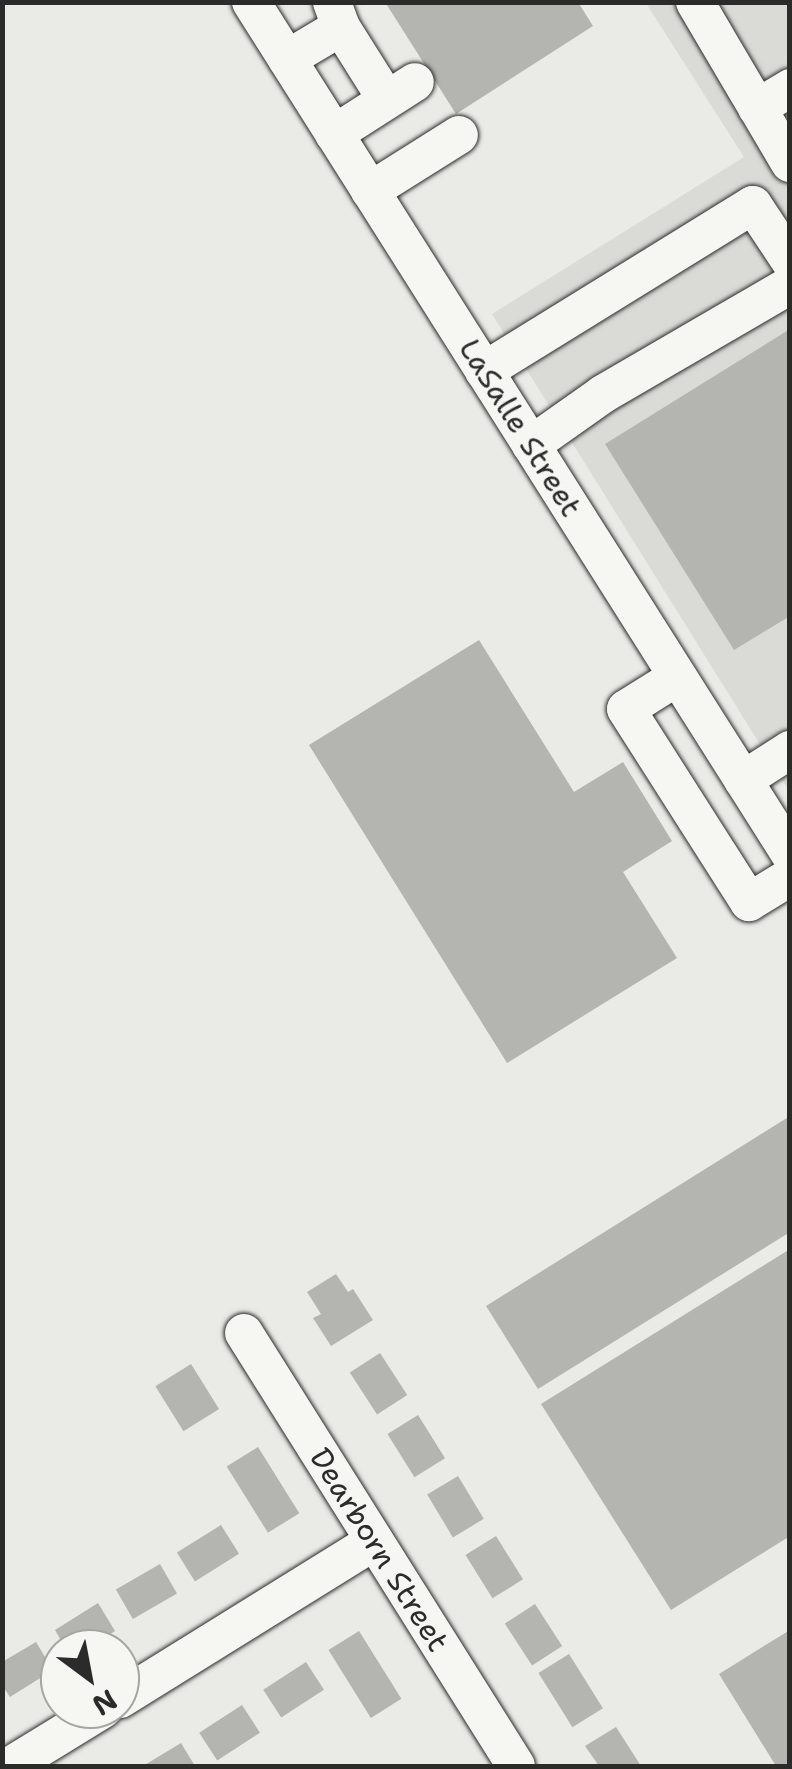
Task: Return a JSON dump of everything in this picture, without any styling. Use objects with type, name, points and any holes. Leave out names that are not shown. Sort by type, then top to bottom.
[{"type":"street","name":"LaSalle Street","points":[[251,2],[790,854]]},
{"type":"street","points":[[694,2],[790,163]]},
{"type":"street","points":[[286,59],[336,15],[401,91],[334,134]]},
{"type":"street","points":[[757,108],[790,88]]},
{"type":"street","points":[[370,191],[459,135]]},
{"type":"street","points":[[484,370],[754,204],[790,261]]},
{"type":"street","points":[[531,445],[603,394],[790,285]]},
{"type":"street","points":[[677,676],[626,709],[749,902],[790,877]]},
{"type":"street","points":[[742,780],[790,750]]},
{"type":"street","name":"Dearborn Street","points":[[244,1334],[516,1766]]},
{"type":"street","points":[[140,1687],[373,1542]]},
{"type":"street","points":[[10,1766],[70,1729]]},
{"type":"shaded area","points":[[646,3],[789,3],[789,791],[492,314],[744,157]]},
{"type":"building","points":[[385,2],[578,2],[593,26],[456,114]]},
{"type":"building","points":[[790,329],[790,616],[734,650],[605,444]]},
{"type":"building","points":[[479,640],[574,792],[623,762],[672,841],[623,872],[677,958],[507,1063],[309,745]]},
{"type":"building","points":[[790,1116],[790,1232],[538,1389],[486,1306]]},
{"type":"building","points":[[790,1249],[790,1536],[671,1610],[541,1404]]},
{"type":"building","points":[[336,1274],[348,1292],[353,1289],[373,1320],[331,1346],[313,1318],[321,1314],[307,1292]]},
{"type":"building","points":[[380,1353],[407,1395],[377,1415],[350,1373]]},
{"type":"building","points":[[191,1364],[219,1409],[183,1431],[155,1386]]},
{"type":"building","points":[[418,1415],[445,1458],[414,1477],[387,1434]]},
{"type":"building","points":[[258,1447],[299,1513],[268,1533],[227,1467]]},
{"type":"building","points":[[458,1476],[484,1519],[453,1537],[427,1495]]},
{"type":"building","points":[[221,1525],[239,1554],[195,1581],[177,1553]]},
{"type":"building","points":[[496,1536],[523,1579],[492,1598],[465,1555]]},
{"type":"building","points":[[160,1564],[177,1593],[133,1619],[116,1590]]},
{"type":"building","points":[[98,1603],[114,1629],[57,1629]]},
{"type":"building","points":[[535,1604],[562,1646],[532,1666],[505,1624]]},
{"type":"building","points":[[790,1630],[790,1763],[776,1766],[719,1674]]},
{"type":"building","points":[[359,1631],[401,1699],[371,1718],[328,1650]]},
{"type":"building","points":[[36,1642],[40,1649],[40,1678],[10,1697],[2,1685],[2,1662]]},
{"type":"building","points":[[569,1654],[603,1708],[572,1727],[538,1673]]},
{"type":"building","points":[[306,1662],[324,1690],[281,1717],[263,1690]]},
{"type":"building","points":[[242,1705],[260,1733],[217,1760],[199,1733]]},
{"type":"building","points":[[616,1727],[641,1766],[599,1766],[585,1746]]},
{"type":"building","points":[[181,1743],[195,1766],[143,1766]]}]
